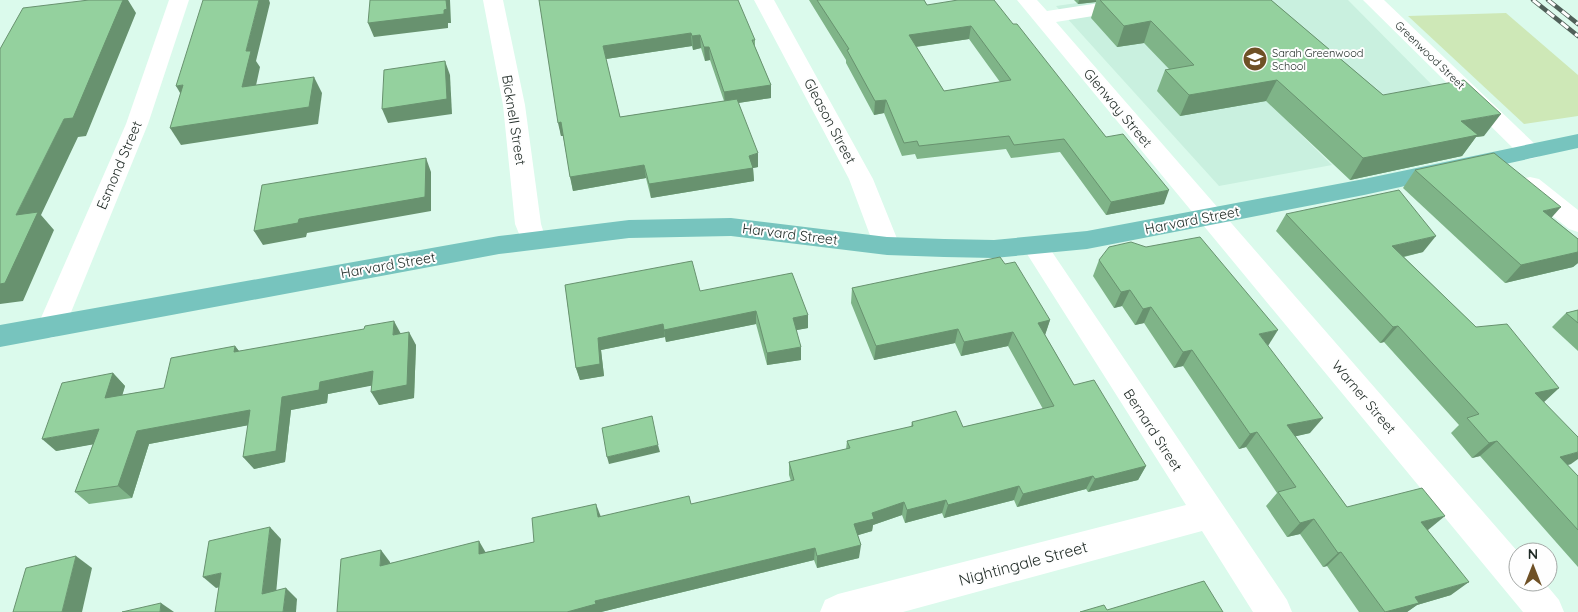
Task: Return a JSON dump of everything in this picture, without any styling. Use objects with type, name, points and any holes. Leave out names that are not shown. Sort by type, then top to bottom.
[{"type":"main road","name":"Harvard Street","points":[[0,336],[334,274],[533,240],[629,229],[732,227],[887,246],[994,249],[1087,240],[1364,187],[1496,157],[1530,152],[1578,141]]},
{"type":"street","name":"Esmond Street","points":[[52,327],[137,124],[179,0]]},
{"type":"street","name":"Bicknell Street","points":[[493,0],[514,105],[528,224],[533,240]]},
{"type":"street","name":"Gleason Street","points":[[764,0],[861,179],[887,246]]},
{"type":"street","name":"Glenway Street","points":[[1026,0],[1211,216]]},
{"type":"street","points":[[1042,18],[1156,0]]},
{"type":"street","name":"Greenwood Street","points":[[1373,0],[1530,152]]},
{"type":"street","points":[[1496,157],[1578,223]]},
{"type":"street","name":"Warner Street","points":[[1211,216],[1508,566]]},
{"type":"street","name":"Bernard Street","points":[[1035,246],[1274,612]]},
{"type":"street","name":"Nightingale Street","points":[[838,612],[1209,514]]},
{"type":"street","points":[[1529,592],[1546,612]]},
{"type":"shaded area","name":"Sarah Greenwood School","points":[[1098,0],[1348,0],[1443,96],[1290,124],[1332,165],[1219,186],[1056,6]]},
{"type":"shaded area","points":[[1506,13],[1578,75],[1578,116],[1524,124],[1408,16]]},
{"type":"building","points":[[89,0],[123,0],[73,118],[64,119],[16,215],[38,212],[5,283],[0,284],[0,49],[23,8]]},
{"type":"building","points":[[203,0],[259,0],[246,51],[251,51],[242,87],[314,77],[309,107],[170,128],[183,85],[176,86]]},
{"type":"building","points":[[370,0],[446,0],[447,9],[444,10],[444,14],[368,23]]},
{"type":"building","points":[[539,0],[738,0],[771,85],[724,92],[709,47],[704,47],[700,35],[692,36],[691,33],[603,46],[620,117],[737,99],[758,153],[749,156],[753,168],[649,184],[644,165],[570,177],[561,122],[558,123]]},
{"type":"building","points":[[817,0],[924,0],[927,5],[958,0],[994,0],[1013,24],[1017,24],[1106,137],[1123,134],[1169,190],[1111,202],[1064,139],[1014,145],[1009,136],[919,146],[917,141],[904,143],[886,100],[875,101],[847,50],[849,49]],"holes":[[[971,26],[1011,80],[944,91],[909,35]]]},
{"type":"building","points":[[1100,0],[1271,0],[1383,95],[1464,80],[1501,114],[1461,121],[1478,135],[1363,158],[1277,80],[1189,95],[1165,70],[1194,65],[1151,21],[1124,26]]},
{"type":"building","points":[[445,61],[447,99],[382,109],[384,70]]},
{"type":"building","points":[[1494,153],[1561,207],[1543,211],[1578,239],[1578,252],[1521,265],[1415,170]]},
{"type":"building","points":[[426,158],[425,197],[299,219],[298,223],[254,231],[262,185]]},
{"type":"building","points":[[1399,190],[1436,236],[1392,246],[1476,327],[1507,324],[1559,388],[1535,393],[1578,437],[1578,452],[1560,457],[1578,476],[1578,530],[1497,441],[1489,443],[1467,418],[1479,414],[1398,326],[1393,327],[1286,214]]},
{"type":"building","points":[[1200,237],[1278,330],[1259,334],[1323,418],[1287,425],[1347,507],[1422,488],[1445,516],[1421,522],[1469,582],[1415,597],[1419,603],[1385,612],[1341,552],[1338,553],[1314,519],[1300,523],[1278,492],[1296,487],[1257,432],[1250,434],[1192,350],[1183,352],[1151,307],[1143,309],[1130,290],[1121,292],[1099,260],[1109,247],[1131,242],[1146,247]]},
{"type":"building","points":[[1000,257],[1005,264],[1015,262],[1050,320],[1038,323],[1074,385],[1094,380],[1146,466],[1095,479],[1093,476],[1023,494],[1019,486],[948,505],[946,500],[907,510],[904,502],[872,513],[874,519],[854,524],[861,545],[817,556],[815,548],[595,601],[596,604],[567,612],[337,612],[341,559],[381,550],[380,566],[479,541],[479,554],[534,542],[532,518],[596,504],[598,517],[689,496],[691,504],[794,480],[789,462],[850,448],[847,441],[913,426],[912,422],[956,411],[963,427],[1054,406],[1013,332],[964,342],[958,329],[876,346],[852,288]]},
{"type":"building","points":[[692,261],[700,291],[792,273],[808,315],[793,318],[801,347],[767,353],[756,311],[664,330],[663,324],[598,338],[600,364],[576,368],[565,285]]},
{"type":"building","points":[[1578,310],[1578,323],[1566,313]]},
{"type":"building","points":[[394,321],[393,335],[409,332],[407,385],[371,392],[373,371],[320,382],[319,390],[282,397],[276,451],[243,457],[250,410],[137,431],[118,486],[75,492],[99,429],[42,439],[62,383],[113,373],[105,398],[164,388],[171,358],[235,346],[234,352],[364,329],[365,326]]},
{"type":"building","points":[[652,416],[658,445],[607,457],[602,428]]},
{"type":"building","points":[[270,527],[262,594],[286,588],[283,612],[215,612],[221,573],[203,577],[209,541]]},
{"type":"building","points":[[76,556],[62,612],[13,612],[26,568]]},
{"type":"building","points":[[1204,581],[1223,612],[1080,612],[1104,605],[1107,610]]},
{"type":"building","points":[[161,603],[160,612],[122,612]]},
{"type":"railway","points":[[1533,0],[1578,36]]},
{"type":"railway","points":[[1548,0],[1578,24]]},
{"type":"place","name":"Sarah Greenwood School","points":[[1255,59]]}]
